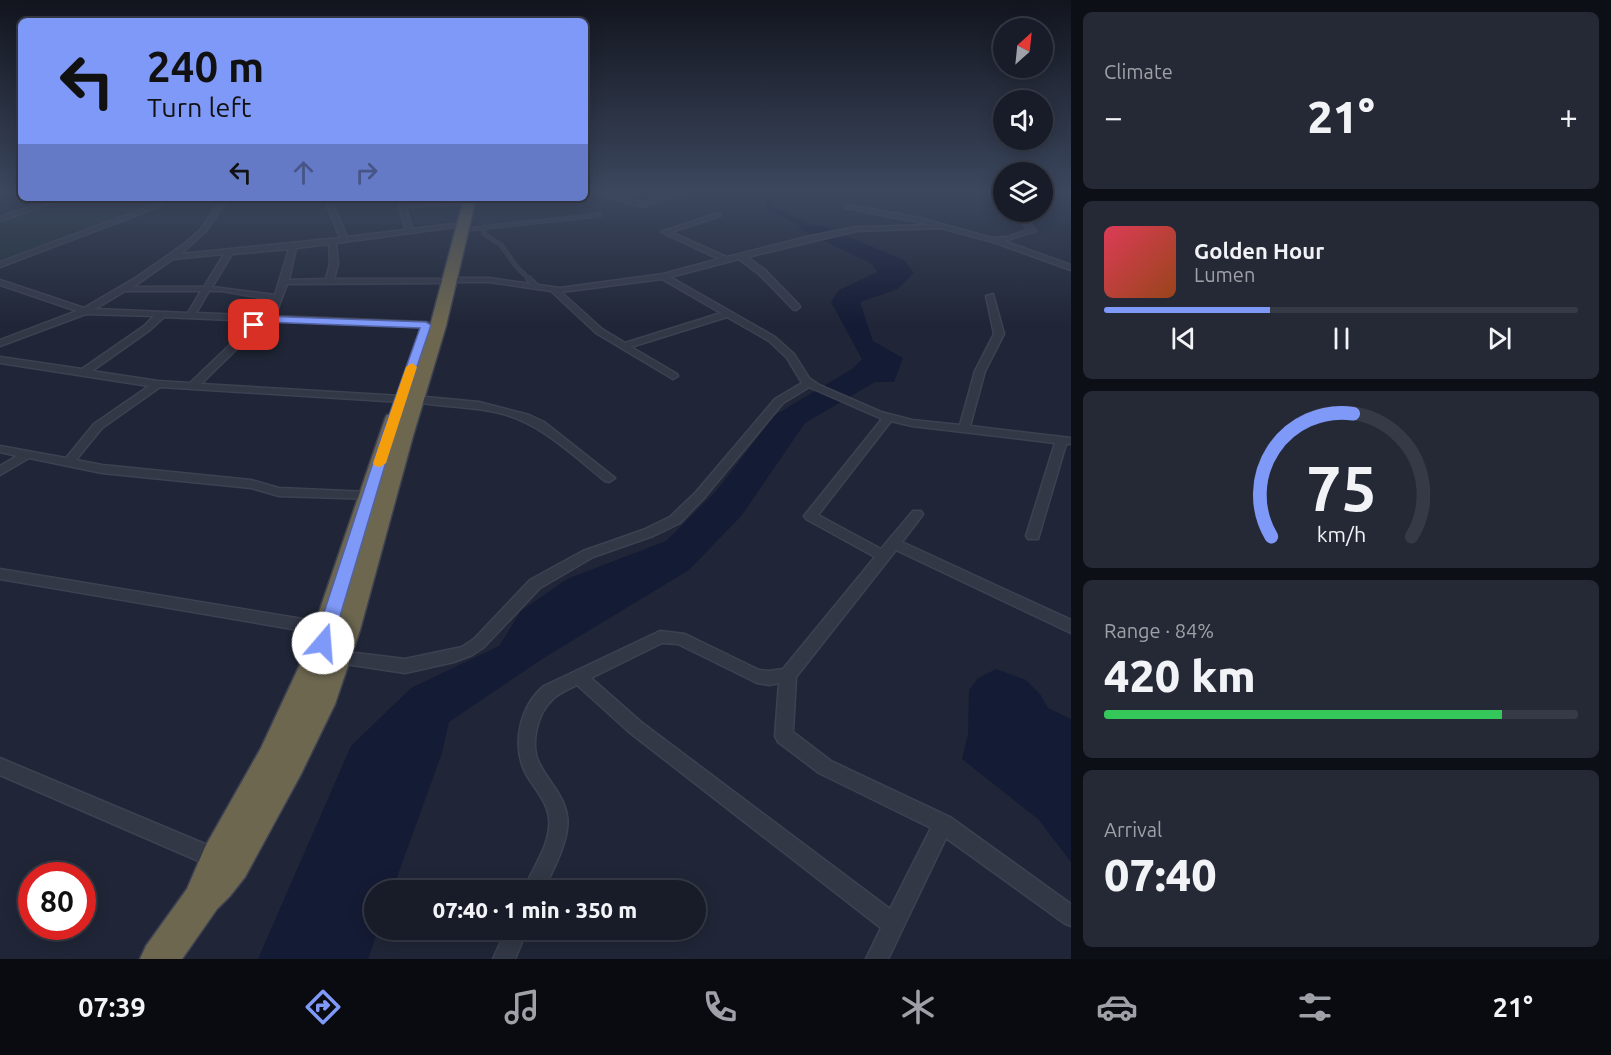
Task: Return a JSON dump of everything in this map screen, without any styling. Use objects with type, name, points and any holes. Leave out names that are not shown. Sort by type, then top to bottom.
[{"type":"highway","points":[[159,959],[204,896],[233,866],[321,704],[339,657],[426,325],[463,236]]},
{"type":"highway","points":[[204,896],[208,878],[217,859],[281,739],[311,674],[369,496],[408,399],[445,281]]},
{"type":"street","points":[[0,265],[77,236]]},
{"type":"street","points":[[0,343],[85,311],[124,289],[171,257],[197,236]]},
{"type":"street","points":[[171,257],[293,247],[367,236]]},
{"type":"street","points":[[673,236],[726,260]]},
{"type":"street","points":[[284,282],[489,280],[554,290],[663,276],[822,236]]},
{"type":"street","points":[[974,236],[1071,268]]},
{"type":"street","points":[[992,240],[1018,236]]},
{"type":"street","points":[[330,280],[334,264],[332,241]]},
{"type":"street","points":[[192,387],[266,319],[284,282],[293,247]]},
{"type":"street","points":[[190,316],[229,253]]},
{"type":"street","points":[[742,257],[762,272],[796,307]]},
{"type":"street","points":[[663,276],[772,339],[797,363],[812,385],[883,416],[912,423],[1066,441],[1033,536]]},
{"type":"street","points":[[0,282],[85,311],[426,325]]},
{"type":"street","points":[[124,289],[209,288],[278,298]]},
{"type":"street","points":[[554,290],[585,320],[673,376]]},
{"type":"street","points":[[964,429],[980,371],[999,334],[990,296]]},
{"type":"street","points":[[624,346],[729,313]]},
{"type":"street","points":[[83,373],[162,315]]},
{"type":"street","points":[[0,360],[158,384],[471,405],[529,418],[609,478]]},
{"type":"street","points":[[68,463],[98,426],[158,384]]},
{"type":"street","points":[[339,657],[405,666],[454,656],[467,651],[479,643],[536,584],[588,554],[648,533],[675,520],[714,480],[779,401],[812,385]]},
{"type":"street","points":[[883,416],[810,516],[1071,627]]},
{"type":"street","points":[[0,449],[102,469],[251,484],[279,492],[369,496]]},
{"type":"street","points":[[0,471],[26,455]]},
{"type":"street","points":[[917,514],[788,675],[784,736],[825,767],[943,824],[1071,916]]},
{"type":"street","points":[[0,574],[327,629]]},
{"type":"street","points":[[538,880],[559,828],[558,816],[530,765],[525,750],[533,711],[540,699],[660,637],[668,636],[680,638],[757,676],[769,678],[788,675]]},
{"type":"street","points":[[579,677],[635,727],[894,925]]},
{"type":"street","points":[[0,766],[217,859]]},
{"type":"street","points":[[877,959],[943,824]]},
{"type":"street","points":[[504,959],[513,940]]},
{"type":"lane","points":[[485,236],[501,245],[516,266],[537,287]]},
{"type":"shaded area","points":[[0,236],[72,236],[0,262]]},
{"type":"water","points":[[813,236],[847,236],[904,260],[914,273],[898,289],[860,302],[873,341],[903,358],[894,382],[875,382],[805,423],[742,515],[689,570],[542,659],[449,722],[442,753],[396,880],[364,880],[364,940],[375,940],[368,959],[258,959],[351,746],[411,688],[499,646],[521,611],[567,579],[666,541],[717,490],[775,415],[852,369],[862,359],[831,302],[839,290],[877,272],[872,264]]},
{"type":"water","points":[[996,669],[1026,680],[1040,694],[1048,708],[1071,719],[1071,862],[1038,819],[962,759],[968,734],[969,690],[978,678]]},
{"type":"slow traffic","points":[[380,463],[412,367]]},
{"type":"route","points":[[254,325],[262,319],[426,325],[388,435],[323,643]]}]
